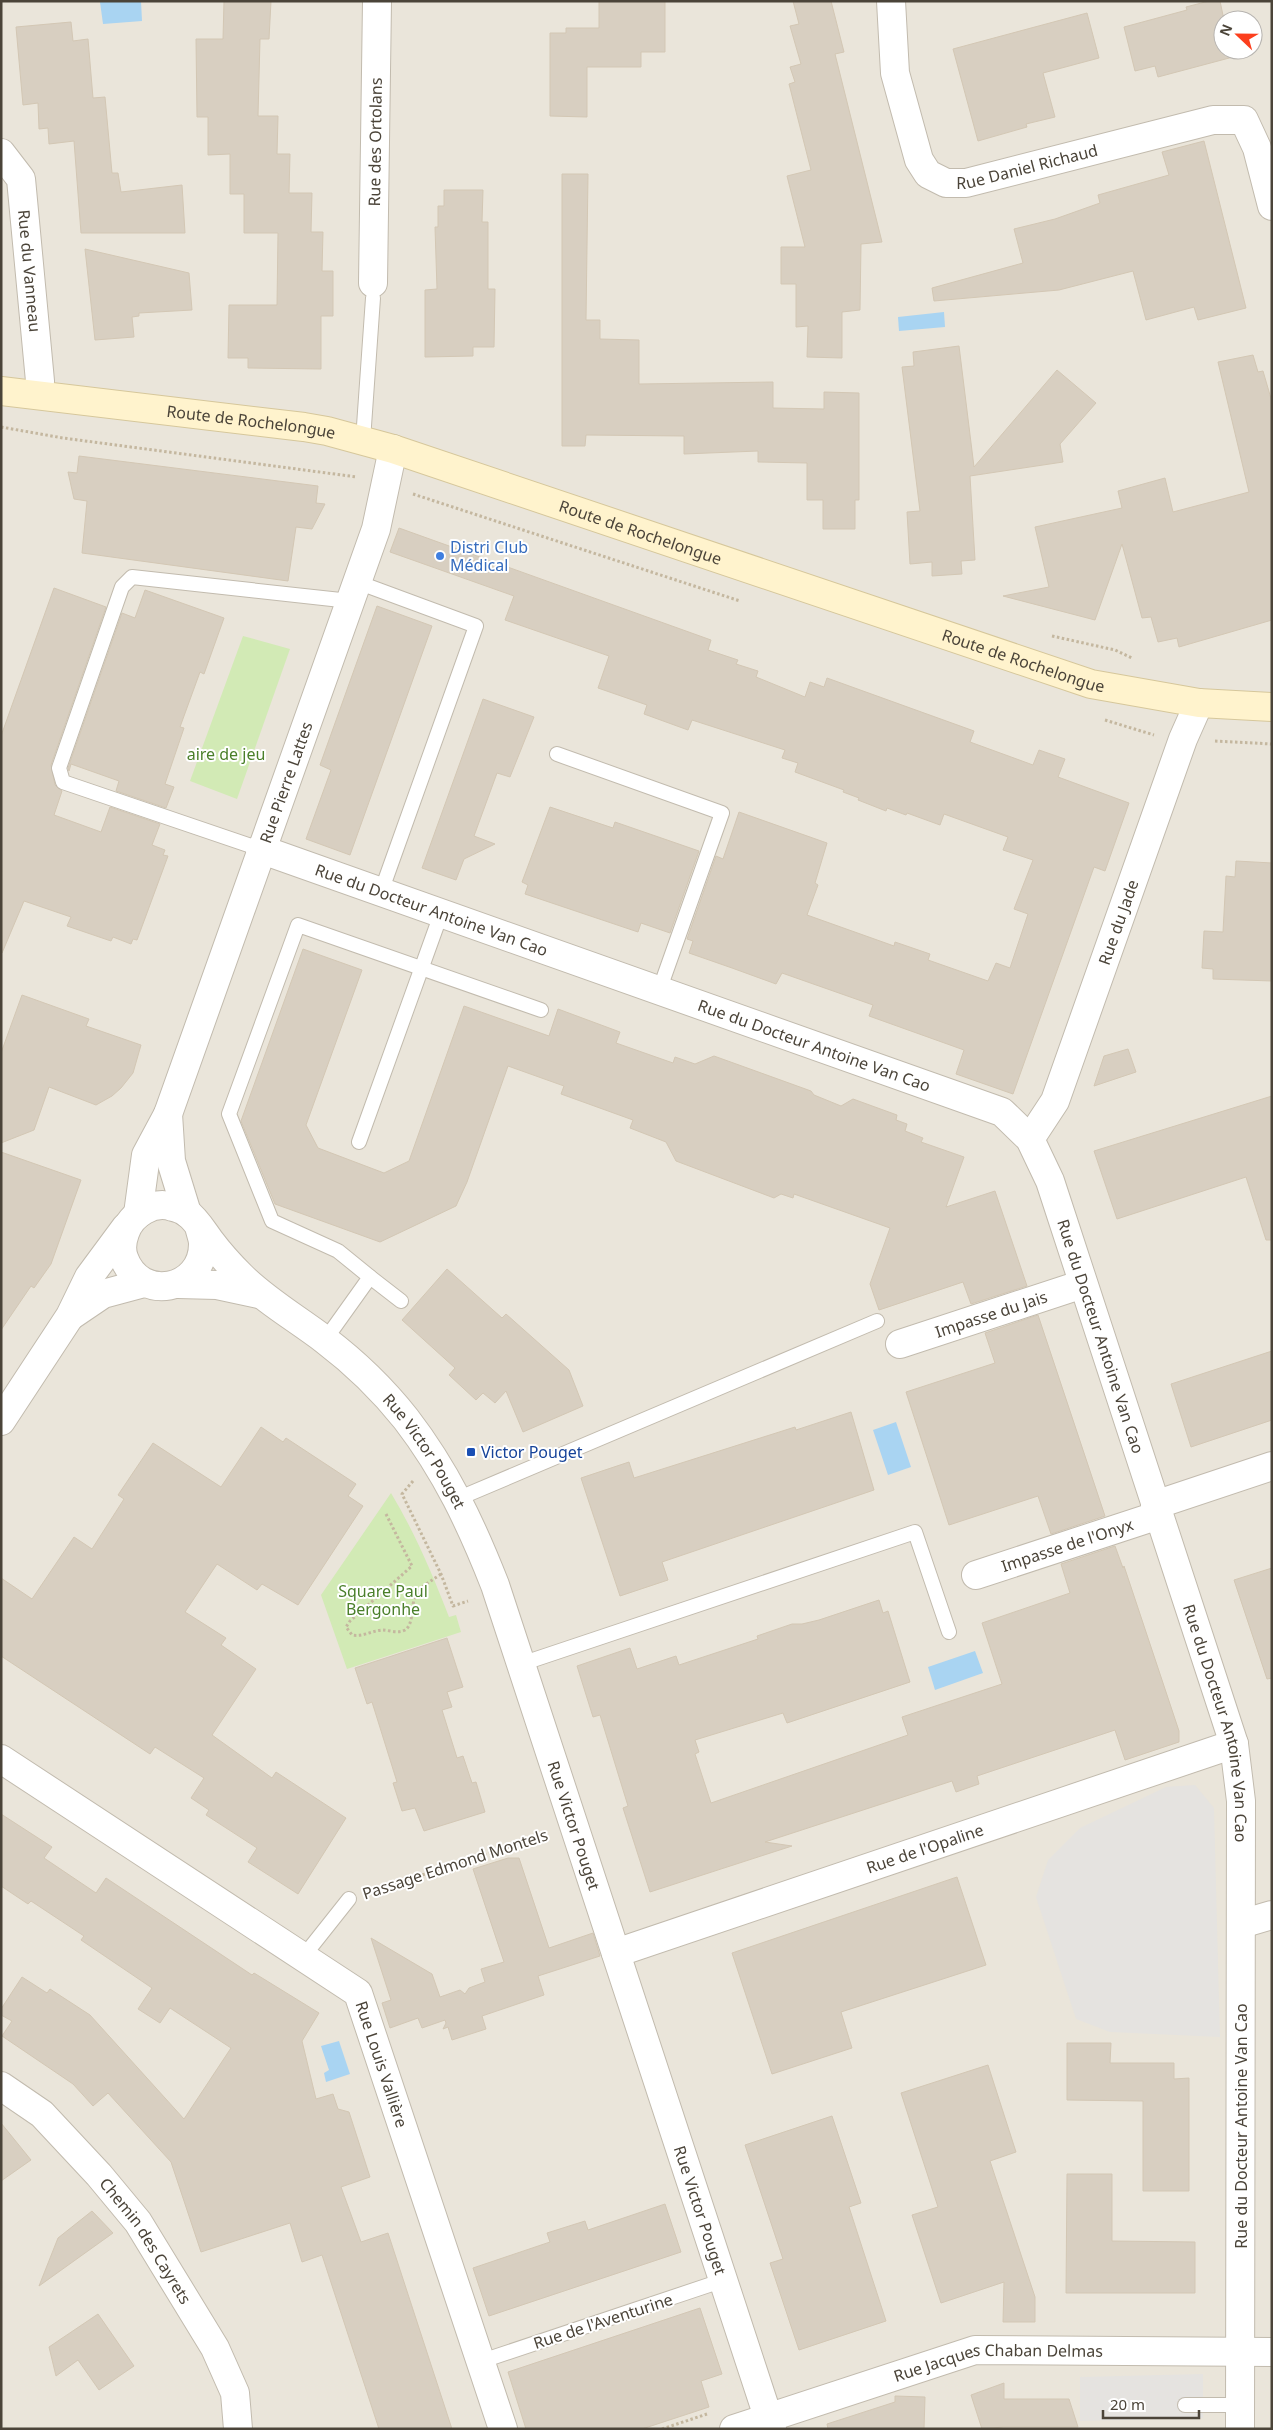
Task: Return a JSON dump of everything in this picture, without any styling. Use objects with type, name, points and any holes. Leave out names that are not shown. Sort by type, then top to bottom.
[{"type":"main road","name":"Route de Rochelongue","points":[[1,391],[304,428],[363,440],[1091,684],[1199,703],[1272,707]]},
{"type":"street","name":"Rue des Ortolans","points":[[373,290],[377,1]]},
{"type":"street","name":"Rue Daniel Richaud","points":[[891,1],[895,73],[919,160],[928,174],[946,183],[966,183],[1213,120],[1244,120],[1264,146]]},
{"type":"street","points":[[1264,146],[1272,206]]},
{"type":"street","name":"Rue du Vanneau","points":[[1,153],[21,179],[40,381],[39,395]]},
{"type":"street","name":"Rue Pierre Lattes","points":[[1,1421],[70,1316],[89,1277],[132,1220],[146,1156],[168,1114],[260,849],[376,529],[393,449]]},
{"type":"street","name":"Rue du Jade","points":[[1030,1138],[1055,1101],[1183,740],[1199,703]]},
{"type":"street","name":"Rue du Docteur Antoine Van Cao","points":[[260,849],[1002,1112],[1030,1138],[1050,1182],[1234,1744],[1241,1801],[1240,2417]]},
{"type":"street","name":"Rue Pierre Lattes","points":[[168,1114],[171,1161],[193,1219]]},
{"type":"street","points":[[154,1206],[171,1206],[193,1219],[204,1243],[201,1260],[192,1274],[178,1284],[161,1287],[144,1283],[131,1273],[124,1258],[122,1241],[132,1220],[154,1206]]},
{"type":"street","name":"Rue Victor Pouget","points":[[193,1219],[223,1258],[259,1294],[325,1340],[361,1371],[405,1418],[442,1470],[472,1526],[495,1585],[771,2423]]},
{"type":"street","name":"Rue Pierre Lattes","points":[[70,1316],[102,1294],[144,1283]]},
{"type":"street","name":"Rue Victor Pouget","points":[[178,1284],[216,1285],[259,1294]]},
{"type":"street","name":"Impasse du Jais","points":[[900,1344],[1083,1284]]},
{"type":"street","name":"Impasse de l'Onyx","points":[[976,1575],[1157,1510],[1272,1466]]},
{"type":"street","name":"Rue de l'Opaline","points":[[616,1952],[1234,1744]]},
{"type":"street","name":"Rue Louis Vallière","points":[[1,1759],[358,1993],[482,2361],[503,2429]]},
{"type":"street","points":[[1241,1924],[1272,1915]]},
{"type":"street","name":"Chemin des Cayrets","points":[[1,2086],[42,2114],[99,2175],[138,2222],[215,2348],[235,2393],[238,2429]]},
{"type":"street","name":"Rue Jacques Chaban Delmas","points":[[734,2429],[771,2423],[975,2350],[1272,2352]]},
{"type":"lane","points":[[363,440],[373,290]]},
{"type":"lane","points":[[260,849],[63,782],[58,768],[122,586],[132,577],[354,592],[476,626],[381,892]]},
{"type":"lane","points":[[557,754],[722,813],[659,991]]},
{"type":"lane","points":[[359,1142],[442,914]]},
{"type":"lane","points":[[401,1301],[338,1251],[272,1222],[229,1114],[298,924],[541,1010]]},
{"type":"lane","points":[[325,1340],[370,1277]]},
{"type":"lane","points":[[457,1499],[877,1321]]},
{"type":"lane","points":[[521,1664],[915,1532],[949,1632]]},
{"type":"lane","name":"Passage Edmond Montels","points":[[303,1957],[350,1899]]},
{"type":"lane","name":"Rue de l'Aventurine","points":[[482,2361],[724,2280]]},
{"type":"lane","points":[[1185,2405],[1240,2417]]},
{"type":"path","points":[[1,427],[63,438],[353,476],[386,485],[744,602]]},
{"type":"path","points":[[1102,719],[1149,734],[1183,740],[1272,744]]},
{"type":"path","points":[[418,1474],[402,1494],[441,1574],[453,1606],[476,1599]]},
{"type":"path","points":[[386,1514],[412,1566],[350,1621],[346,1627],[352,1635],[359,1637],[382,1630],[398,1632],[405,1630],[410,1624],[414,1599],[422,1587],[441,1574]]},
{"type":"path","name":"Passage Edmond Montels","points":[[350,1899],[574,1826]]},
{"type":"shaded area","points":[[1,1],[1272,1],[1272,2429],[1,2429]]},
{"type":"shaded area","points":[[1195,1785],[1214,1808],[1220,2037],[1110,2032],[1076,2019],[1036,1897],[1048,1860],[1080,1828],[1166,1787]]},
{"type":"shaded area","points":[[1203,2374],[1203,2418],[1080,2421],[1080,2377]]},
{"type":"green space","name":"aire de jeu","points":[[243,636],[290,649],[237,799],[190,781]]},
{"type":"green space","name":"Square Paul Bergonhe","points":[[391,1493],[423,1554],[449,1617],[456,1615],[461,1632],[347,1669],[321,1595]]},
{"type":"water","points":[[141,1],[142,21],[103,24],[100,2]]},
{"type":"water","points":[[944,312],[945,327],[899,331],[898,317]]},
{"type":"water","points":[[896,1422],[911,1467],[888,1475],[873,1430]]},
{"type":"water","points":[[975,1651],[983,1673],[935,1690],[928,1667]]},
{"type":"water","points":[[339,2041],[350,2074],[326,2082],[324,2073],[329,2070],[321,2046]]},
{"type":"building","points":[[224,1],[271,1],[269,39],[260,39],[258,116],[278,116],[277,154],[290,154],[289,193],[312,193],[311,232],[323,232],[322,271],[333,271],[333,316],[321,316],[321,369],[248,368],[248,358],[228,358],[229,305],[277,305],[278,233],[244,233],[244,194],[230,194],[230,154],[208,155],[208,117],[197,117],[196,39],[223,39]]},
{"type":"building","points":[[599,1],[665,1],[665,52],[641,52],[641,67],[587,67],[587,117],[550,116],[550,33],[566,33],[566,28],[599,28]]},
{"type":"building","points":[[793,1],[831,1],[844,52],[835,54],[882,242],[861,244],[860,310],[842,312],[842,358],[807,357],[808,326],[796,327],[796,284],[781,284],[781,247],[805,247],[787,176],[811,170],[789,84],[795,82],[790,67],[801,64],[790,26],[799,24]]},
{"type":"building","points":[[1209,1],[1220,1],[1222,10],[1213,10],[1213,60],[1222,60],[1158,77],[1155,66],[1135,71],[1124,27],[1187,10],[1186,7]]},
{"type":"building","points":[[1087,13],[1099,58],[1043,73],[1055,117],[1026,124],[1027,127],[978,141],[953,49]]},
{"type":"building","points":[[71,22],[73,41],[88,39],[93,98],[105,97],[112,173],[118,173],[121,192],[182,185],[185,233],[81,233],[74,141],[49,144],[48,128],[39,129],[38,103],[23,105],[16,27]]},
{"type":"building","points":[[1204,141],[1246,308],[1198,320],[1194,307],[1146,320],[1133,271],[1059,290],[934,301],[932,288],[1023,263],[1014,229],[1055,219],[1100,203],[1098,195],[1169,175],[1162,152]]},
{"type":"building","points":[[562,174],[588,174],[586,320],[600,320],[600,339],[639,340],[639,384],[773,382],[773,408],[824,409],[824,392],[859,393],[859,500],[855,500],[855,529],[823,529],[823,500],[807,500],[807,463],[758,462],[758,451],[684,454],[684,436],[586,435],[585,446],[562,446]]},
{"type":"building","points":[[444,190],[483,190],[482,222],[488,222],[488,289],[495,289],[494,347],[473,347],[473,356],[425,357],[425,290],[437,289],[435,227],[438,227],[438,206],[444,206]]},
{"type":"building","points":[[85,249],[189,273],[192,310],[139,313],[139,316],[132,317],[134,337],[95,340]]},
{"type":"building","points":[[959,346],[974,467],[1057,370],[1096,403],[1060,444],[1063,462],[970,476],[975,560],[961,561],[962,574],[932,576],[932,562],[910,564],[907,512],[920,511],[902,367],[914,366],[913,352]]},
{"type":"building","points":[[1253,355],[1258,372],[1263,371],[1272,402],[1272,620],[1179,647],[1177,638],[1158,642],[1151,617],[1142,618],[1122,544],[1095,620],[1003,596],[1049,587],[1035,527],[1122,508],[1118,491],[1165,478],[1173,512],[1249,492],[1218,362]]},
{"type":"building","points":[[79,456],[318,486],[316,503],[325,504],[312,529],[296,527],[288,581],[82,553],[87,501],[74,499],[68,472],[77,473]]},
{"type":"building","points":[[399,528],[711,640],[708,650],[738,660],[736,664],[758,671],[756,677],[805,697],[810,682],[824,687],[827,678],[974,731],[970,742],[1033,765],[1039,750],[1065,759],[1058,777],[1129,803],[1105,871],[1094,867],[1013,1094],[956,1074],[964,1050],[869,1016],[873,1005],[782,973],[776,984],[689,953],[693,941],[687,939],[716,856],[723,859],[739,812],[827,843],[815,883],[818,885],[807,915],[894,946],[895,942],[930,954],[928,960],[988,981],[996,963],[1010,968],[1028,914],[1014,909],[1033,860],[1003,850],[1008,837],[944,814],[940,825],[907,813],[906,815],[887,808],[886,811],[858,800],[859,798],[843,792],[844,790],[795,772],[798,763],[782,758],[785,750],[692,720],[688,730],[644,714],[647,705],[598,688],[609,656],[505,620],[514,596],[390,552]]},
{"type":"building","points":[[54,588],[106,607],[51,765],[55,785],[62,791],[54,815],[101,832],[110,807],[160,824],[152,845],[165,850],[163,855],[168,856],[137,940],[133,939],[131,944],[113,937],[111,941],[67,926],[71,917],[24,901],[2,953],[1,736]]},
{"type":"building","points":[[145,590],[224,618],[204,674],[200,672],[180,727],[184,728],[165,784],[174,787],[166,808],[116,791],[119,781],[71,764],[69,771],[68,768],[122,613],[135,618]]},
{"type":"building","points":[[377,606],[432,626],[350,855],[306,839],[331,770],[320,765]]},
{"type":"building","points":[[483,699],[534,717],[510,777],[497,773],[474,836],[495,844],[464,859],[456,880],[422,868]]},
{"type":"building","points":[[550,807],[613,828],[615,822],[699,851],[670,933],[641,923],[638,932],[525,894],[528,885],[522,882]]},
{"type":"building","points":[[1236,861],[1272,863],[1272,981],[1213,979],[1213,969],[1202,968],[1204,931],[1223,932],[1226,876],[1235,877]]},
{"type":"building","points":[[303,949],[362,970],[306,1125],[318,1148],[384,1173],[409,1161],[464,1006],[549,1036],[558,1009],[620,1032],[616,1043],[673,1063],[675,1057],[695,1064],[714,1056],[811,1091],[814,1095],[841,1106],[853,1099],[897,1115],[896,1120],[907,1124],[905,1131],[923,1138],[921,1142],[964,1157],[946,1207],[995,1191],[1027,1286],[971,1304],[963,1282],[879,1310],[870,1284],[890,1228],[794,1194],[793,1198],[781,1194],[774,1198],[676,1161],[666,1142],[630,1128],[633,1120],[561,1094],[564,1086],[508,1066],[467,1182],[456,1206],[380,1242],[275,1204],[241,1121]]},
{"type":"building","points":[[22,995],[89,1019],[86,1026],[141,1045],[133,1073],[112,1096],[96,1105],[49,1087],[34,1130],[1,1143],[1,1053]]},
{"type":"building","points":[[1128,1049],[1136,1072],[1094,1086],[1104,1056]]},
{"type":"building","points":[[1272,1096],[1272,1240],[1266,1240],[1246,1177],[1117,1219],[1094,1151]]},
{"type":"building","points":[[1,1152],[81,1180],[51,1264],[34,1288],[31,1286],[1,1330]]},
{"type":"building","points":[[447,1269],[502,1318],[506,1314],[569,1370],[583,1406],[523,1432],[506,1391],[495,1403],[483,1393],[476,1400],[449,1375],[455,1368],[402,1320]]},
{"type":"building","points":[[1038,1315],[1105,1516],[1051,1534],[1038,1496],[949,1525],[906,1392],[995,1363],[985,1333]]},
{"type":"building","points":[[1272,1351],[1272,1420],[1191,1447],[1171,1384]]},
{"type":"building","points":[[851,1412],[874,1490],[662,1562],[668,1580],[620,1596],[581,1478],[629,1462],[634,1478],[795,1427],[796,1430]]},
{"type":"building","points":[[261,1427],[283,1442],[286,1438],[356,1484],[348,1496],[363,1506],[298,1605],[262,1584],[257,1590],[217,1564],[185,1612],[226,1638],[221,1645],[256,1669],[212,1735],[272,1778],[276,1772],[346,1818],[298,1894],[248,1862],[257,1848],[206,1815],[209,1810],[191,1798],[204,1778],[155,1747],[150,1754],[1,1656],[1,1578],[32,1599],[74,1537],[92,1549],[124,1499],[118,1495],[153,1443],[221,1487]]},
{"type":"building","points":[[1115,1546],[1123,1568],[1124,1566],[1179,1731],[1179,1742],[1125,1760],[1115,1730],[977,1776],[979,1784],[956,1792],[952,1781],[765,1842],[792,1846],[650,1892],[623,1808],[628,1806],[600,1715],[593,1717],[577,1666],[630,1648],[637,1669],[676,1656],[679,1665],[758,1639],[757,1636],[792,1624],[819,1620],[879,1600],[883,1613],[888,1611],[910,1682],[787,1723],[783,1713],[695,1740],[699,1752],[695,1754],[711,1803],[908,1735],[902,1717],[1002,1684],[982,1623],[1070,1593],[1061,1564]]},
{"type":"building","points":[[1272,1568],[1272,1678],[1267,1679],[1234,1580]]},
{"type":"building","points":[[447,1638],[463,1687],[447,1692],[452,1707],[442,1710],[457,1758],[463,1756],[472,1783],[476,1782],[485,1812],[424,1831],[415,1808],[402,1811],[393,1783],[397,1782],[372,1702],[367,1704],[355,1668]]},
{"type":"building","points":[[1,1814],[52,1847],[44,1858],[96,1893],[106,1878],[252,1975],[254,1973],[319,2013],[302,2041],[316,2099],[333,2094],[338,2109],[349,2112],[370,2177],[341,2187],[361,2242],[388,2233],[452,2429],[379,2429],[322,2255],[302,2262],[290,2223],[201,2252],[171,2162],[108,2093],[93,2106],[73,2084],[2,2036],[12,2021],[1,2015],[1,2009],[22,1977],[47,1993],[50,1989],[90,2015],[184,2119],[231,2048],[170,2008],[160,2023],[138,2009],[152,1988],[81,1940],[84,1936],[31,1901],[28,1904],[1,1886]]},
{"type":"building","points":[[508,1858],[519,1858],[549,1948],[593,1933],[600,1956],[538,1976],[544,1995],[482,2016],[486,2029],[452,2040],[448,2027],[443,2029],[446,2023],[445,2020],[422,2028],[418,2018],[390,2028],[382,2003],[391,2000],[371,1938],[432,1974],[440,1997],[460,1990],[465,1994],[469,1988],[485,1982],[481,1969],[504,1962],[473,1869]]},
{"type":"building","points":[[957,1877],[986,1965],[841,2012],[852,2048],[772,2074],[732,1953]]},
{"type":"building","points":[[1067,2043],[1111,2043],[1110,2063],[1174,2063],[1174,2079],[1189,2078],[1189,2191],[1143,2191],[1143,2101],[1067,2100]]},
{"type":"building","points":[[988,2065],[1016,2152],[990,2161],[1035,2297],[1035,2322],[1003,2322],[1004,2282],[941,2303],[912,2215],[938,2207],[901,2093]]},
{"type":"building","points":[[832,2116],[861,2203],[849,2207],[886,2321],[799,2350],[770,2263],[783,2259],[745,2145]]},
{"type":"building","points":[[1,2123],[31,2160],[1,2181]]},
{"type":"building","points":[[1067,2174],[1112,2174],[1112,2241],[1195,2242],[1195,2293],[1066,2293]]},
{"type":"building","points":[[665,2204],[681,2252],[489,2316],[473,2268],[550,2242],[547,2233],[585,2221],[588,2230]]},
{"type":"building","points":[[92,2211],[113,2233],[39,2286],[58,2238]]},
{"type":"building","points":[[700,2308],[722,2374],[701,2381],[709,2407],[642,2429],[526,2429],[508,2372]]},
{"type":"building","points":[[98,2314],[134,2366],[99,2390],[78,2360],[56,2376],[49,2347]]},
{"type":"building","points":[[1004,2383],[1004,2399],[1069,2399],[1078,2427],[1003,2427],[982,2429],[971,2395]]},
{"type":"building","points":[[895,2396],[925,2397],[924,2429],[828,2429],[827,2424],[895,2402]]},
{"type":"place","name":"Distri Club Médical","points":[[440,556]]},
{"type":"place","name":"Victor Pouget","points":[[471,1452]]}]
